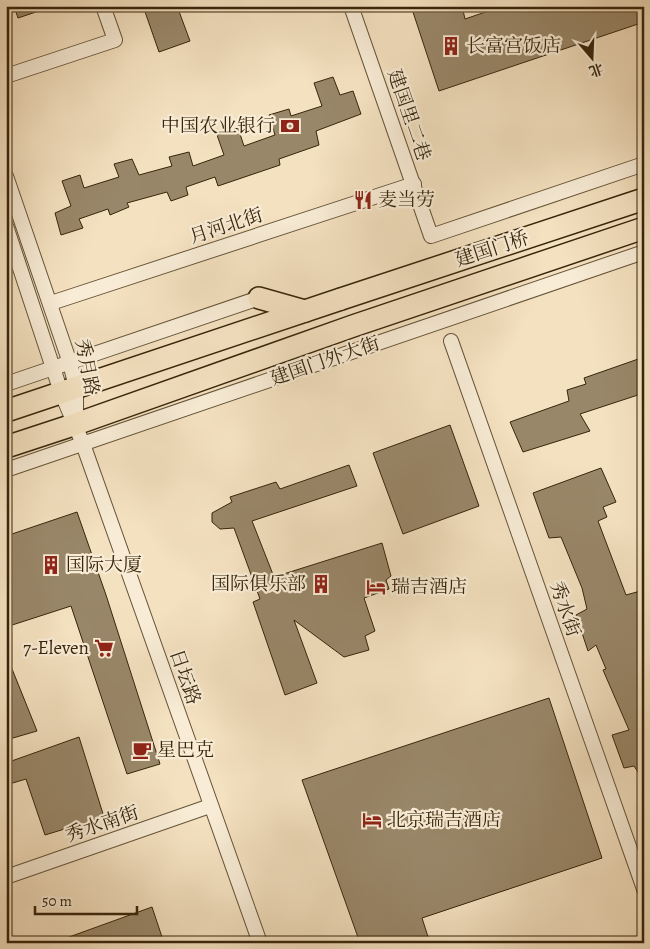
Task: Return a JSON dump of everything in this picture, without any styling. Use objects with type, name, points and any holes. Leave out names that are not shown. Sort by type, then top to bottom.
[{"type":"highway","name":"建国门桥","points":[[305,312],[644,199]]},
{"type":"highway","name":"建国门桥","points":[[354,326],[644,228]]},
{"type":"highway","points":[[259,298],[305,312]]},
{"type":"highway","points":[[6,411],[305,312]]},
{"type":"highway","name":"建国门外大街","points":[[6,447],[79,434],[354,326]]},
{"type":"street","points":[[6,76],[115,40],[103,6]]},
{"type":"street","name":"建国里二巷","points":[[351,6],[431,236],[644,164]]},
{"type":"street","name":"秀月路","points":[[6,176],[70,363],[68,390],[79,434]]},
{"type":"street","name":"月河北街","points":[[51,303],[414,184]]},
{"type":"street","name":"秀月路","points":[[6,226],[54,368],[68,390]]},
{"type":"street","name":"建国门外大街","points":[[6,470],[79,434],[644,252]]},
{"type":"street","points":[[6,384],[259,298]]},
{"type":"street","name":"秀水街","points":[[451,342],[644,889]]},
{"type":"street","name":"日坛路","points":[[79,434],[260,943]]},
{"type":"street","name":"秀水南街","points":[[6,877],[210,806]]},
{"type":"building","points":[[14,6],[47,6],[48,8],[18,18]]},
{"type":"building","points":[[143,6],[177,6],[190,41],[159,52]]},
{"type":"building","name":"长富宫饭店","points":[[411,6],[462,6],[465,19],[503,6],[644,6],[644,22],[439,91]]},
{"type":"building","points":[[333,77],[340,95],[353,91],[361,114],[316,131],[319,145],[279,159],[280,165],[218,186],[215,177],[186,187],[188,195],[171,201],[167,192],[127,203],[129,207],[110,215],[108,209],[79,219],[83,228],[61,235],[55,213],[71,206],[62,181],[80,175],[84,188],[119,177],[114,164],[132,159],[139,175],[172,166],[169,157],[189,152],[193,166],[224,155],[217,135],[238,128],[244,146],[275,135],[269,115],[289,109],[291,116],[322,106],[314,83]]},
{"type":"building","points":[[644,357],[644,393],[580,414],[590,431],[523,452],[510,422],[569,401],[567,390],[586,384],[584,378]]},
{"type":"building","points":[[450,425],[479,506],[403,534],[373,453]]},
{"type":"building","name":"国际俱乐部","points":[[349,465],[357,486],[252,521],[274,577],[382,543],[391,576],[386,580],[389,589],[364,598],[375,631],[365,636],[369,650],[344,657],[294,620],[317,683],[285,695],[253,602],[260,599],[234,528],[220,529],[212,522],[212,513],[232,502],[230,497],[276,482],[280,489]]},
{"type":"building","points":[[601,468],[616,502],[603,507],[607,517],[598,521],[626,595],[644,590],[644,644],[638,645],[644,662],[644,781],[634,766],[624,768],[612,735],[629,730],[603,670],[606,669],[596,645],[588,651],[576,615],[587,609],[582,588],[561,537],[549,538],[533,493]]},
{"type":"building","points":[[77,512],[106,595],[160,764],[127,774],[71,606],[6,627],[6,536]]},
{"type":"building","points":[[6,654],[37,731],[6,740]]},
{"type":"building","points":[[549,698],[602,858],[422,918],[430,943],[360,943],[302,780]]},
{"type":"building","points":[[79,737],[104,817],[45,835],[26,779],[6,785],[6,763]]},
{"type":"building","points":[[152,907],[164,943],[58,943],[58,941]]},
{"type":"place","name":"长富宫饭店","points":[[451,46]]},
{"type":"place","name":"中国农业银行","points":[[290,126]]},
{"type":"place","name":"麦当劳","points":[[363,200]]},
{"type":"place","name":"国际大厦","points":[[51,565]]},
{"type":"place","name":"国际俱乐部","points":[[321,584]]},
{"type":"place","name":"瑞吉酒店","points":[[376,587]]},
{"type":"place","name":"7-Eleven","points":[[104,648]]},
{"type":"place","name":"星巴克","points":[[142,750]]},
{"type":"place","name":"北京瑞吉酒店","points":[[372,820]]}]
